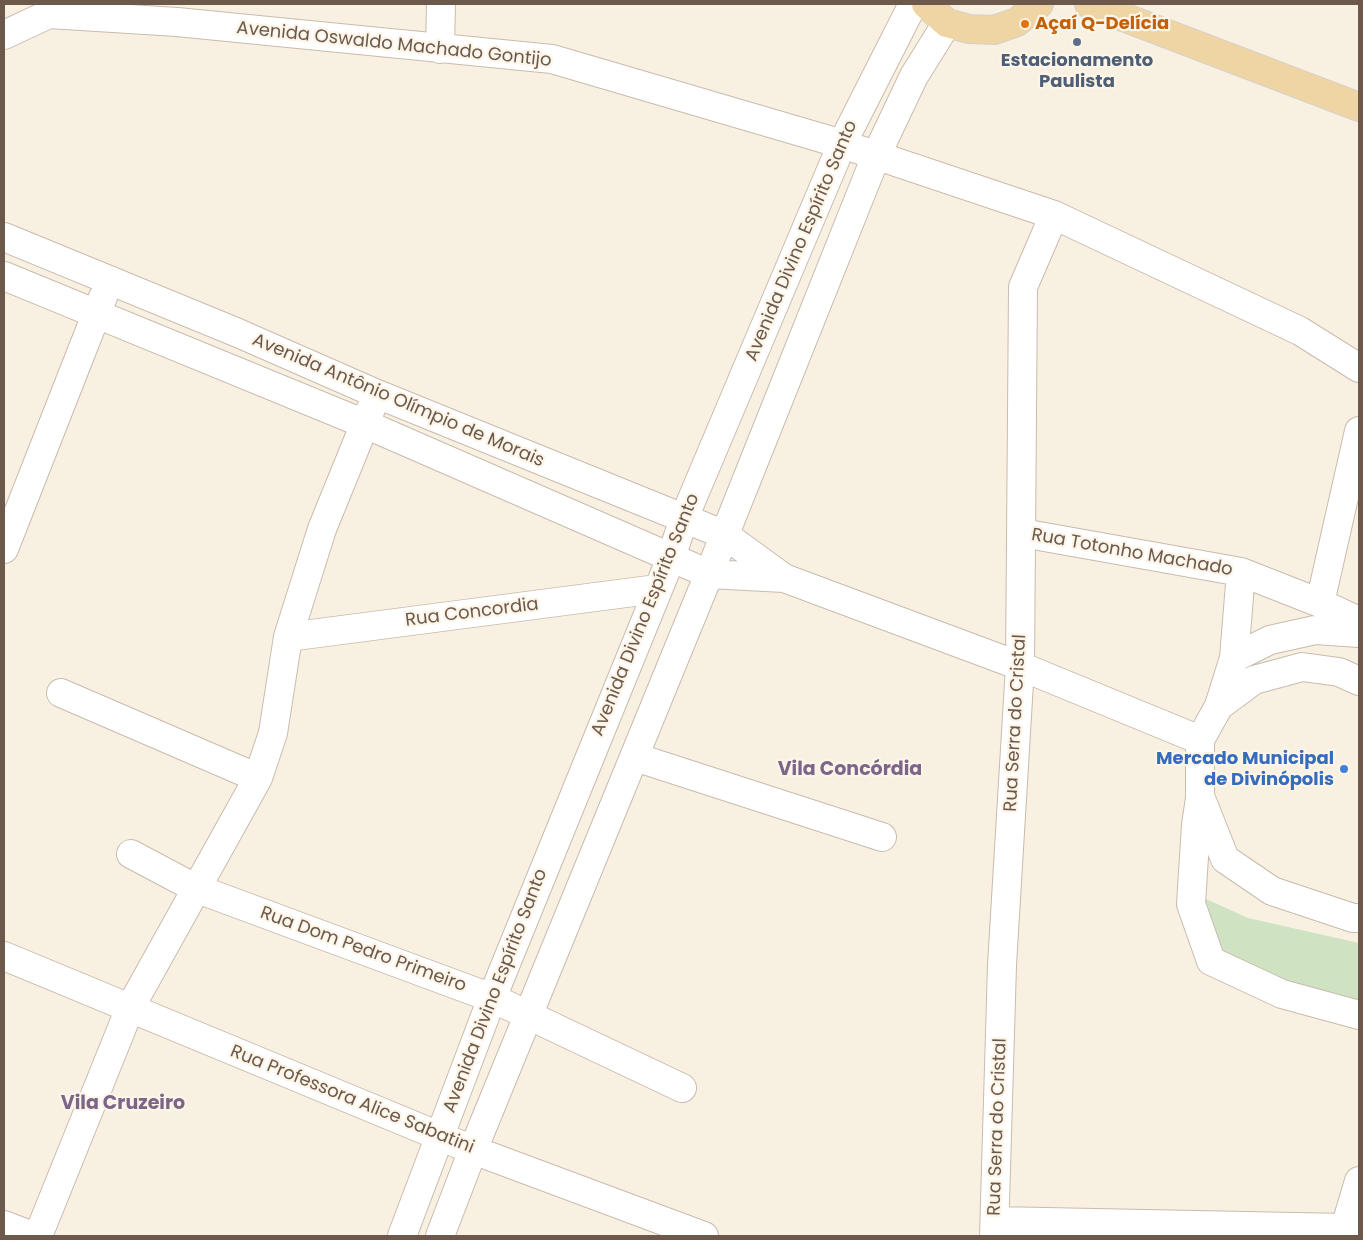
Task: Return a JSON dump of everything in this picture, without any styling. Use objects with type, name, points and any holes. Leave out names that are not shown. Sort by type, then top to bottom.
[{"type":"main road","points":[[926,4],[947,23],[969,29],[994,30],[1017,22],[1039,4]]},
{"type":"main road","points":[[1089,4],[1359,107]]},
{"type":"street","points":[[440,49],[441,4]]},
{"type":"street","name":"Avenida Divino Espírito Santo","points":[[402,1236],[492,998],[671,558],[684,518],[842,144],[913,4]]},
{"type":"street","name":"Avenida Oswaldo Machado Gontijo","points":[[4,35],[49,14],[177,22],[552,59],[842,144],[1054,215],[1300,331],[1359,368]]},
{"type":"street","name":"Avenida Divino Espírito Santo","points":[[440,1236],[473,1150],[710,574],[876,156],[914,76],[947,23]]},
{"type":"street","name":"Rua Serra do Cristal","points":[[994,1229],[1002,966],[1020,666],[1023,287],[1054,215]]},
{"type":"street","name":"Avenida Antônio Olímpio de Morais","points":[[4,237],[108,282],[238,333],[377,394],[725,535],[784,578],[1020,666],[1200,740]]},
{"type":"street","name":"Avenida Antônio Olímpio de Morais","points":[[4,276],[365,424],[710,574],[784,578]]},
{"type":"street","points":[[4,550],[108,282]]},
{"type":"street","points":[[38,1236],[130,1008],[195,888],[258,778],[273,733],[288,638],[322,529],[377,394]]},
{"type":"street","points":[[1320,603],[1359,431]]},
{"type":"street","name":"Rua Totonho Machado","points":[[1022,533],[1242,572],[1320,603],[1359,621]]},
{"type":"street","name":"Rua Totonho Machado","points":[[1219,706],[1234,658],[1242,572]]},
{"type":"street","name":"Rua Concordia","points":[[288,638],[657,590]]},
{"type":"street","points":[[1234,658],[1270,640],[1315,630],[1359,633]]},
{"type":"street","points":[[1359,681],[1339,672],[1302,667],[1254,680],[1219,706],[1200,740],[1200,796],[1196,825],[1191,904],[1211,961],[1282,994],[1359,1015]]},
{"type":"street","points":[[61,693],[258,778]]},
{"type":"street","points":[[635,757],[882,837]]},
{"type":"street","points":[[1200,796],[1225,859],[1272,891],[1353,918],[1359,918]]},
{"type":"street","name":"Rua Dom Pedro Primeiro","points":[[131,854],[195,888],[492,998],[682,1088]]},
{"type":"street","name":"Rua Professora Alice Sabatini","points":[[4,956],[473,1150],[694,1234]]},
{"type":"street","points":[[994,1229],[1345,1232],[1359,1181]]},
{"type":"street","points":[[4,1225],[33,1236]]},
{"type":"green space","points":[[1204,898],[1248,918],[1359,943],[1359,1006],[1290,987],[1225,957]]},
{"type":"place","name":"Açaí Q-Delícia","points":[[1025,24]]},
{"type":"place","name":"Estacionamento Paulista","points":[[1077,42]]},
{"type":"place","name":"Mercado Municipal de Divinópolis","points":[[1344,769]]},
{"type":"district","name":"Vila Concórdia","points":[[850,770]]},
{"type":"district","name":"Vila Cruzeiro","points":[[123,1104]]}]
